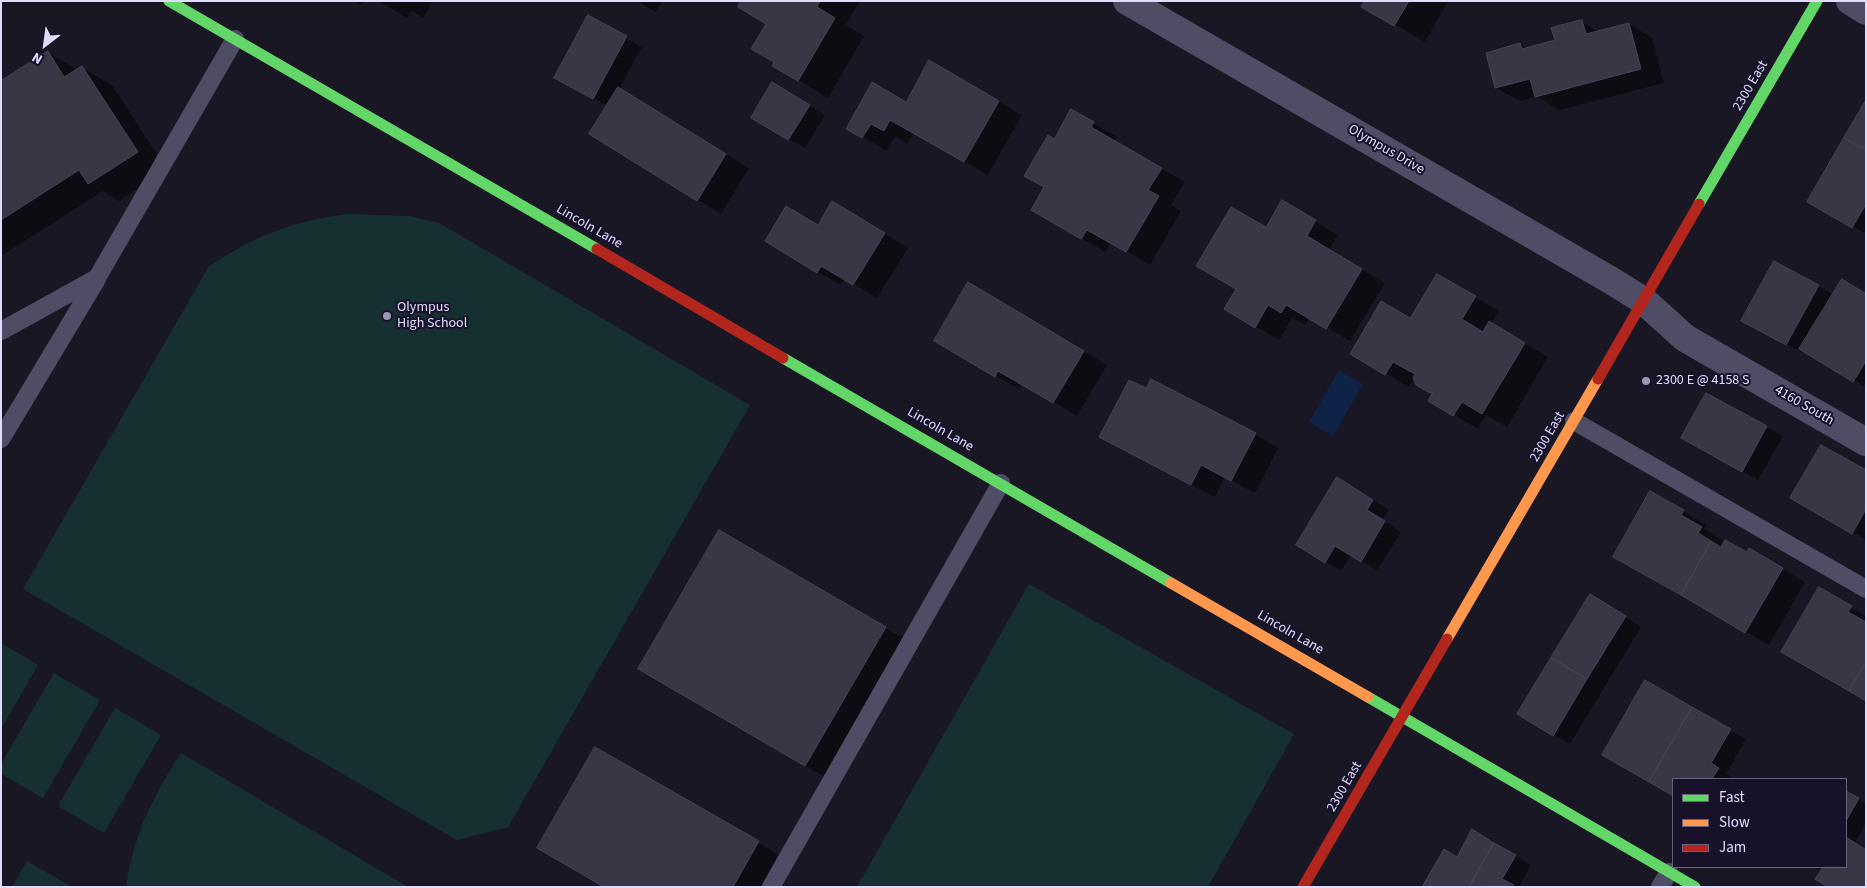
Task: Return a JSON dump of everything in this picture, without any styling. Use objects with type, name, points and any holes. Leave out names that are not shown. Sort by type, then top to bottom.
[{"type":"street","name":"Lincoln Lane","points":[[169,1],[1402,717],[1665,879],[1695,887]]},
{"type":"street","name":"Olympus Drive","points":[[1127,1],[1561,251],[1644,301]]},
{"type":"street","name":"2300 East","points":[[1303,887],[1817,1]]},
{"type":"street","points":[[1850,1],[1866,10]]},
{"type":"street","name":"4160 South","points":[[1644,301],[1685,338],[1866,442]]},
{"type":"lane","points":[[1,439],[97,278],[235,39]]},
{"type":"lane","points":[[1,331],[97,278]]},
{"type":"lane","points":[[1574,421],[1866,589]]},
{"type":"lane","points":[[771,887],[1001,483]]},
{"type":"green space","points":[[347,214],[409,216],[439,223],[750,405],[508,827],[457,840],[23,589],[209,266],[226,255],[275,231],[309,221]]},
{"type":"green space","points":[[1029,584],[1294,734],[1208,887],[857,887]]},
{"type":"green space","points":[[1,643],[38,665],[1,729]]},
{"type":"green space","points":[[54,673],[100,700],[43,798],[1,774],[1,764]]},
{"type":"green space","points":[[115,708],[161,735],[104,833],[58,806]]},
{"type":"green space","points":[[181,753],[408,887],[126,887],[129,868],[139,833],[161,785]]},
{"type":"green space","points":[[27,861],[72,887],[12,887]]},
{"type":"water","points":[[1339,370],[1363,384],[1333,436],[1309,422]]},
{"type":"building","points":[[741,1],[820,1],[817,7],[835,18],[798,81],[772,66],[774,62],[751,49],[766,24],[738,7]]},
{"type":"building","points":[[1365,1],[1409,1],[1394,26],[1361,7]]},
{"type":"building","points":[[588,15],[627,36],[593,99],[554,78]]},
{"type":"building","points":[[1582,20],[1586,34],[1629,23],[1641,69],[1535,97],[1530,79],[1495,88],[1486,53],[1520,43],[1522,49],[1555,40],[1551,28]]},
{"type":"building","points":[[48,51],[64,77],[82,66],[138,152],[88,184],[79,170],[1,220],[1,81]]},
{"type":"building","points":[[929,60],[999,101],[964,162],[890,120],[884,131],[871,124],[862,138],[846,129],[872,82],[906,102]]},
{"type":"building","points":[[772,82],[810,105],[788,140],[751,118]]},
{"type":"building","points":[[618,87],[726,154],[697,201],[589,134]]},
{"type":"building","points":[[1866,100],[1866,150],[1844,138]]},
{"type":"building","points":[[1071,109],[1094,122],[1091,127],[1162,168],[1148,190],[1159,196],[1126,252],[1087,230],[1081,239],[1031,210],[1044,187],[1024,176],[1048,135],[1054,139]]},
{"type":"building","points":[[1844,138],[1866,150],[1866,204],[1852,228],[1807,202]]},
{"type":"building","points":[[1282,200],[1316,220],[1307,236],[1362,269],[1326,329],[1286,305],[1281,313],[1268,305],[1255,328],[1224,309],[1236,289],[1196,266],[1231,207],[1266,227]]},
{"type":"building","points":[[832,201],[885,233],[853,285],[821,266],[817,273],[765,241],[786,206],[818,225]]},
{"type":"building","points":[[1774,261],[1819,285],[1786,345],[1741,321]]},
{"type":"building","points":[[1437,274],[1476,296],[1462,319],[1483,332],[1489,321],[1525,343],[1482,414],[1462,402],[1453,416],[1428,401],[1433,392],[1430,393],[1416,385],[1413,378],[1415,374],[1393,362],[1385,375],[1350,354],[1381,301],[1410,318]]},
{"type":"building","points":[[1842,279],[1866,294],[1866,361],[1853,382],[1799,349]]},
{"type":"building","points":[[968,282],[1084,351],[1053,403],[998,371],[995,377],[934,341]]},
{"type":"building","points":[[1151,379],[1256,433],[1231,481],[1201,465],[1191,485],[1099,437],[1129,380],[1146,388]]},
{"type":"building","points":[[1706,393],[1767,426],[1742,472],[1681,438]]},
{"type":"building","points":[[1821,445],[1866,470],[1866,509],[1852,534],[1790,498]]},
{"type":"building","points":[[1337,477],[1373,500],[1367,510],[1385,521],[1361,562],[1335,546],[1325,563],[1296,545]]},
{"type":"building","points":[[1650,491],[1684,510],[1681,515],[1702,527],[1698,533],[1711,541],[1681,595],[1613,557]]},
{"type":"building","points":[[719,530],[886,627],[805,766],[638,669]]},
{"type":"building","points":[[1725,540],[1747,552],[1749,548],[1783,568],[1745,633],[1681,595],[1711,541],[1721,547]]},
{"type":"building","points":[[1819,587],[1852,606],[1848,612],[1866,622],[1866,662],[1849,691],[1781,652]]},
{"type":"building","points":[[1590,594],[1626,616],[1587,679],[1551,658]]},
{"type":"building","points":[[1551,658],[1587,679],[1553,736],[1517,714]]},
{"type":"building","points":[[1866,662],[1866,701],[1849,691]]},
{"type":"building","points":[[1645,680],[1692,707],[1649,782],[1602,755]]},
{"type":"building","points":[[1692,707],[1731,729],[1711,763],[1719,768],[1713,778],[1672,778],[1672,795],[1649,782]]},
{"type":"building","points":[[595,747],[759,841],[733,887],[604,887],[537,848]]},
{"type":"building","points":[[1847,792],[1859,798],[1847,819]]},
{"type":"building","points":[[1472,829],[1494,843],[1469,887],[1422,887],[1444,849],[1457,857]]},
{"type":"building","points":[[1847,838],[1866,850],[1866,887],[1828,887],[1815,879],[1822,868],[1847,868]]},
{"type":"building","points":[[1494,843],[1516,855],[1502,879],[1514,885],[1469,887]]},
{"type":"traffic: fast","points":[[169,1],[597,249]]},
{"type":"traffic: fast","points":[[1699,204],[1817,1]]},
{"type":"traffic: fast","points":[[783,358],[1171,583]]},
{"type":"traffic: fast","points":[[1368,697],[1695,887]]},
{"type":"traffic: slow","points":[[1447,639],[1598,379]]},
{"type":"traffic: slow","points":[[1171,583],[1368,697]]},
{"type":"traffic: jam","points":[[1598,379],[1699,204]]},
{"type":"traffic: jam","points":[[597,249],[783,358]]},
{"type":"traffic: jam","points":[[1303,887],[1447,639]]},
{"type":"place","name":"Olympus High School","points":[[387,316]]},
{"type":"place","name":"2300 E @ 4158 S","points":[[1646,381]]}]
